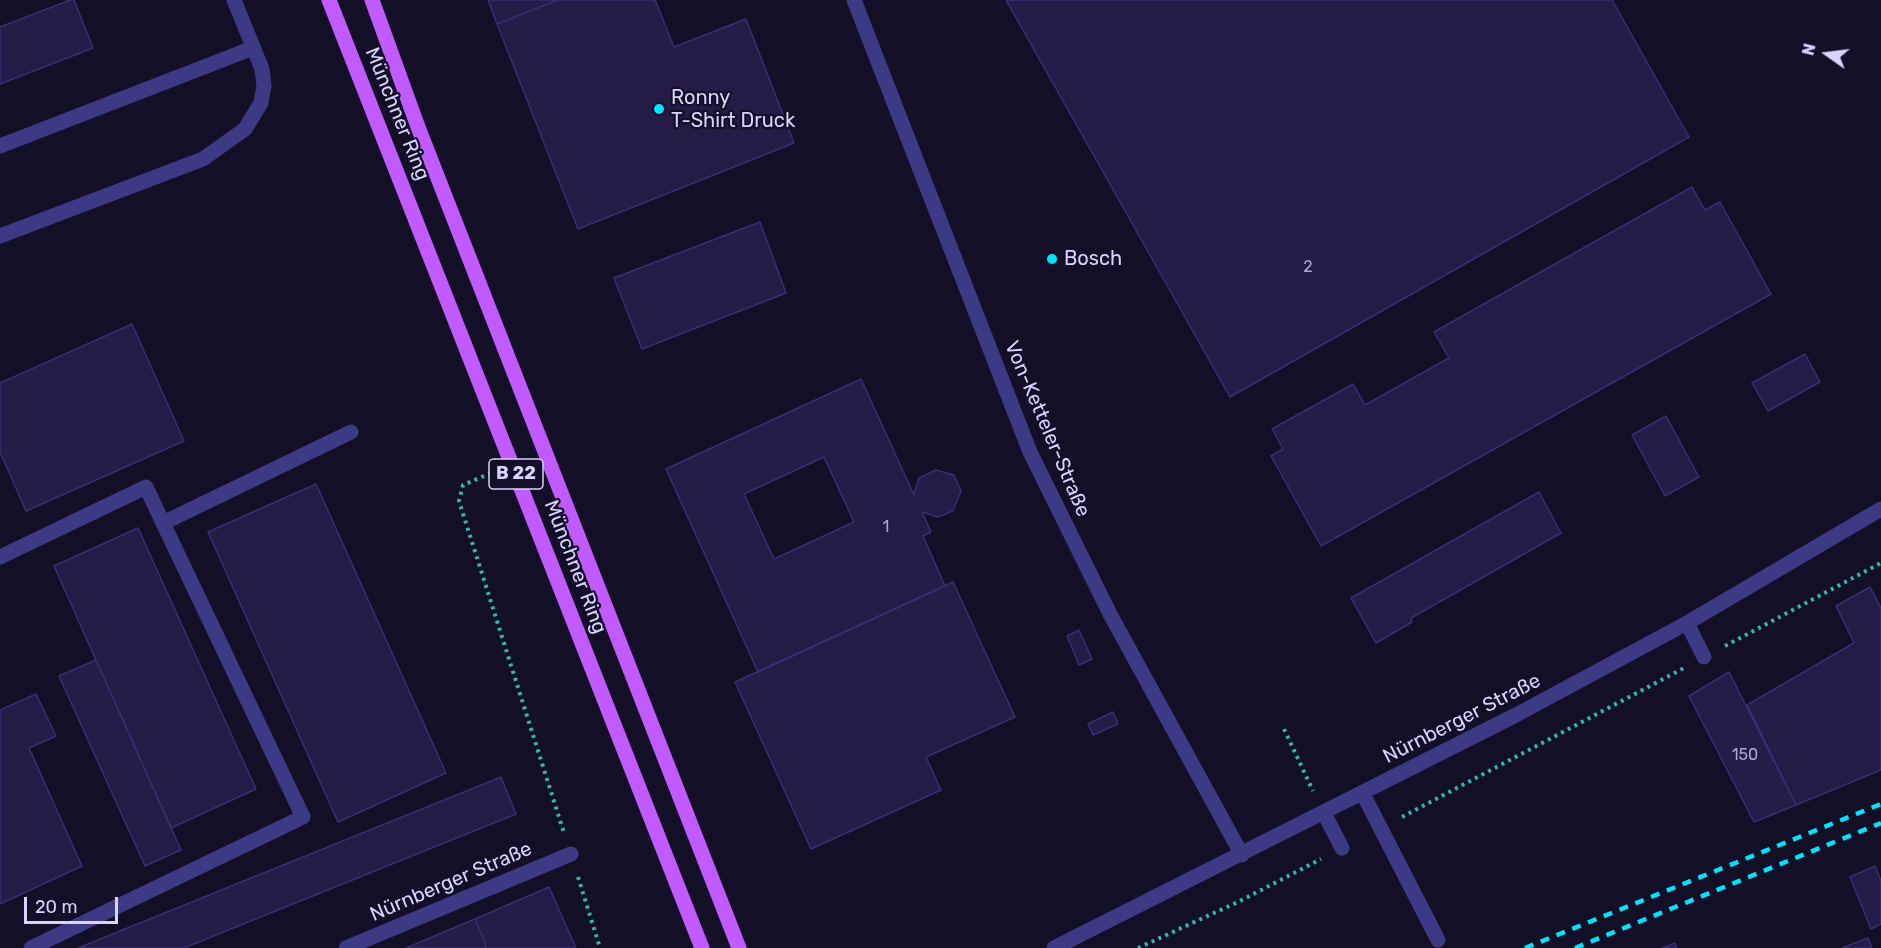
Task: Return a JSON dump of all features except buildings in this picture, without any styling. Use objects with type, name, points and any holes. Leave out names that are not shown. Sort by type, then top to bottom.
[{"type":"main road","name":"Münchner Ring","points":[[329,0],[702,948]]},
{"type":"main road","name":"Münchner Ring","points":[[372,0],[418,127],[739,948]]},
{"type":"street","points":[[0,236],[203,159],[245,129],[261,103],[264,86],[262,69],[234,0]]},
{"type":"street","name":"Von-Ketteler-Straße","points":[[854,0],[1030,452],[1110,614],[1242,855]]},
{"type":"street","points":[[0,146],[253,48]]},
{"type":"street","points":[[163,523],[351,432]]},
{"type":"street","points":[[0,557],[146,487],[303,817],[31,948]]},
{"type":"street","name":"Nürnberger Straße","points":[[1054,948],[1363,794],[1688,623],[1881,509]]},
{"type":"street","points":[[1688,623],[1704,657]]},
{"type":"street","points":[[1363,794],[1438,940]]},
{"type":"street","points":[[1324,813],[1342,848]]},
{"type":"street","name":"Nürnberger Straße","points":[[346,948],[571,854]]},
{"type":"path","points":[[512,463],[463,485],[459,501],[600,948]]},
{"type":"path","points":[[1380,828],[1881,563]]},
{"type":"path","points":[[1284,729],[1324,813]]},
{"type":"path","points":[[1138,948],[1238,902],[1342,848]]},
{"type":"railway","points":[[1525,948],[1881,804]]},
{"type":"railway","points":[[1575,948],[1881,823]]},
{"type":"place","name":"Ronny T-Shirt Druck","points":[[659,109]]},
{"type":"place","name":"Bosch","points":[[1052,259]]}]
